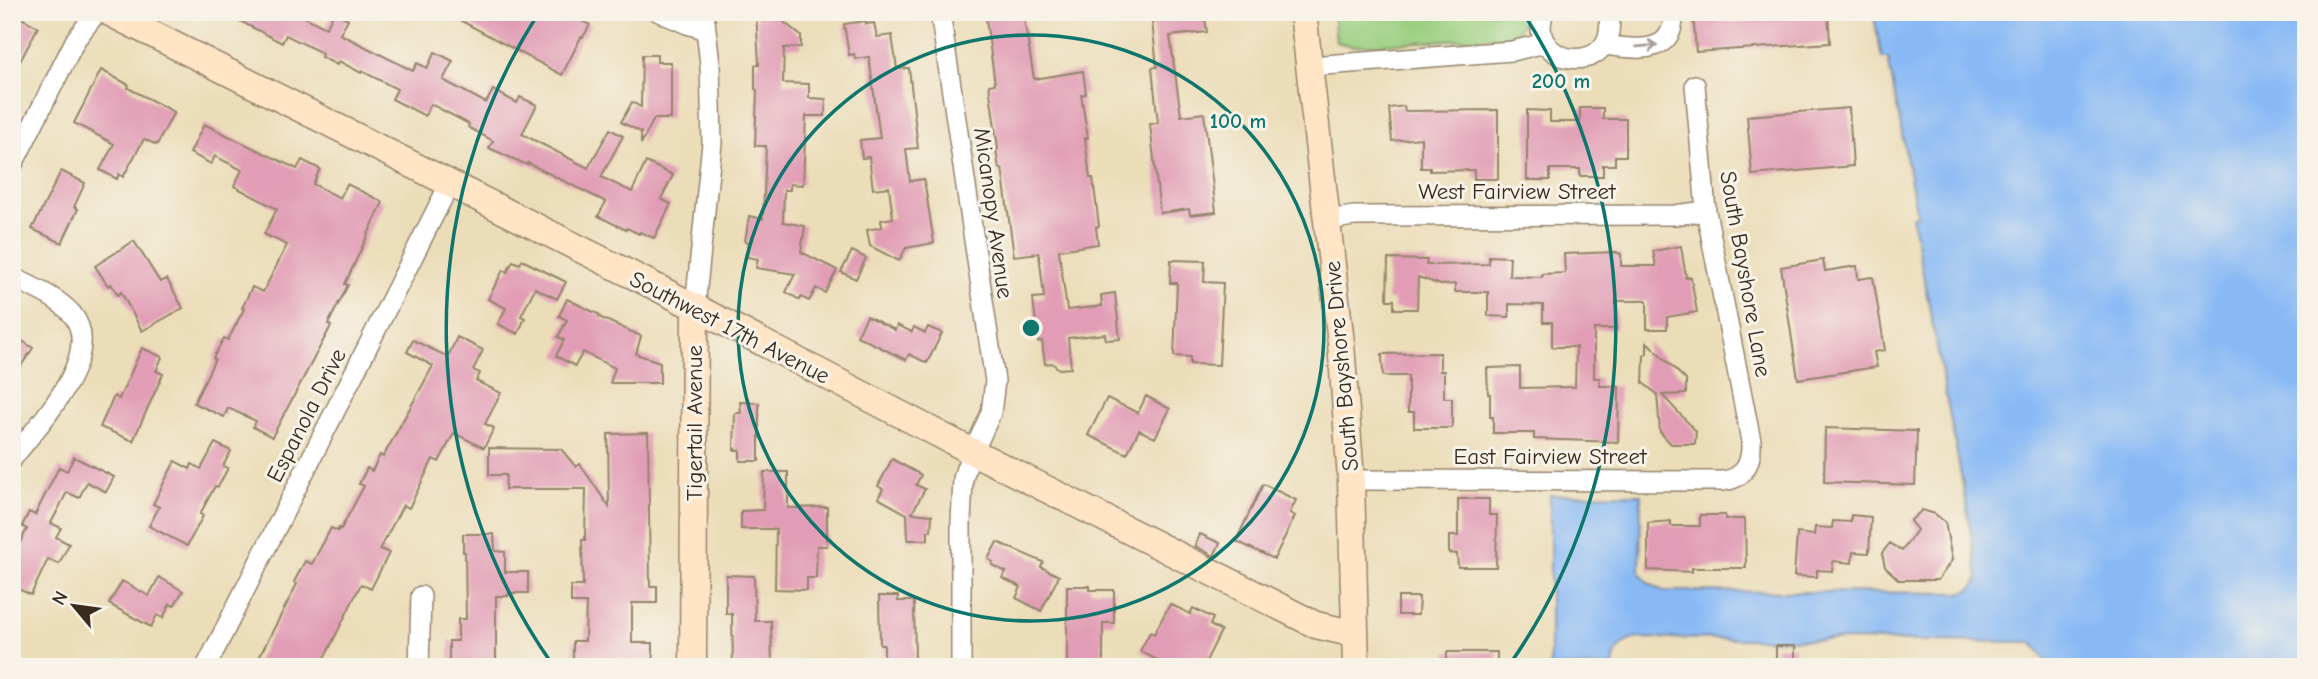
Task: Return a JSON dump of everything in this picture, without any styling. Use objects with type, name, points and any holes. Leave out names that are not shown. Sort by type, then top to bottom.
[{"type":"main road","name":"Southwest 17th Avenue","points":[[108,12],[695,307],[731,328],[1316,625],[1355,634]]},
{"type":"main road","name":"South Bayshore Drive","points":[[1303,12],[1341,343],[1351,480],[1356,667]]},
{"type":"main road","name":"Tigertail Avenue","points":[[693,667],[695,307]]},
{"type":"street","points":[[12,166],[76,38],[97,12]]},
{"type":"street","points":[[659,12],[687,24],[705,21]]},
{"type":"street","name":"Micanopy Avenue","points":[[940,12],[995,382],[991,413],[964,473],[961,508],[961,667]]},
{"type":"street","points":[[1544,12],[1541,26],[1546,43],[1552,51],[1569,60],[1589,57],[1604,45],[1610,29],[1608,12]]},
{"type":"street","points":[[1604,45],[1621,48],[1662,44],[1669,39],[1673,31],[1673,20]]},
{"type":"street","name":"Tigertail Avenue","points":[[695,307],[712,143],[710,64],[705,21]]},
{"type":"street","points":[[1311,66],[1512,51],[1546,43]]},
{"type":"street","name":"South Bayshore Lane","points":[[1695,85],[1706,211],[1751,441],[1750,461],[1745,470]]},
{"type":"street","name":"Espanola Drive","points":[[206,667],[449,185]]},
{"type":"street","name":"West Fairview Street","points":[[1328,220],[1354,216],[1675,215],[1706,211]]},
{"type":"street","points":[[12,277],[64,306],[73,315],[83,335],[79,357],[70,379],[12,459]]},
{"type":"street","name":"East Fairview Street","points":[[1351,480],[1722,481],[1735,479],[1745,470]]},
{"type":"street","points":[[419,667],[421,596]]},
{"type":"green space","points":[[1333,12],[1529,12],[1514,36],[1352,46],[1336,42]]},
{"type":"water","points":[[1873,12],[2306,12],[2306,667],[2051,667],[2032,642],[1641,638],[1621,646],[1615,655],[1613,667],[1550,667],[1550,495],[1641,494],[1640,573],[1648,583],[1663,591],[1959,593],[1971,589],[1977,581],[1966,501],[1912,216],[1917,215],[1888,58],[1882,58]]},
{"type":"building","points":[[223,12],[295,12],[326,28],[334,12],[348,19],[340,34],[413,71],[417,63],[427,68],[435,52],[453,61],[443,80],[486,103],[493,90],[517,103],[520,97],[537,105],[522,134],[588,168],[610,129],[623,136],[601,177],[632,192],[646,162],[673,175],[661,199],[671,204],[654,238],[627,228],[626,230],[598,216],[606,202],[528,163],[527,165],[489,148],[493,141],[468,127],[469,124],[431,104],[425,116],[392,99],[397,89],[339,61],[337,65],[321,57],[322,53],[286,35],[282,43]]},
{"type":"building","points":[[445,12],[565,12],[590,25],[562,75]]},
{"type":"building","points":[[756,12],[772,12],[801,36],[801,47],[784,48],[783,83],[809,84],[809,98],[826,99],[825,116],[806,116],[803,185],[790,184],[790,190],[784,190],[783,222],[805,226],[801,252],[837,270],[825,293],[816,288],[809,301],[801,297],[800,300],[786,292],[795,274],[756,268],[758,259],[747,257],[749,242],[745,241],[749,216],[763,219],[766,146],[755,146],[755,65],[759,65]]},
{"type":"building","points":[[985,12],[1023,12],[1034,79],[1083,71],[1086,94],[1081,95],[1088,138],[1085,138],[1090,178],[1093,178],[1099,226],[1096,227],[1098,244],[1059,250],[1067,310],[1102,306],[1101,295],[1115,293],[1120,339],[1106,340],[1105,334],[1068,338],[1071,368],[1059,369],[1052,363],[1045,364],[1042,341],[1038,342],[1033,298],[1044,297],[1039,253],[1014,256],[1002,168],[999,169],[996,150],[989,85],[995,84]]},
{"type":"building","points":[[1151,12],[1204,12],[1207,32],[1170,36],[1181,116],[1204,113],[1216,212],[1190,215],[1189,209],[1160,213],[1150,124],[1158,123],[1152,68],[1157,67]]},
{"type":"building","points":[[1693,12],[1828,12],[1830,43],[1696,52]]},
{"type":"building","points":[[12,13],[38,27],[12,77]]},
{"type":"building","points":[[866,21],[866,24],[874,23],[877,37],[892,35],[897,69],[909,68],[918,148],[906,149],[910,181],[924,179],[934,243],[906,248],[899,261],[870,246],[867,230],[882,227],[881,220],[893,218],[889,187],[873,189],[869,157],[862,158],[860,140],[880,138],[869,57],[855,59],[854,54],[849,55],[844,24]]},
{"type":"building","points":[[642,55],[657,55],[657,62],[671,62],[671,119],[654,119],[641,144],[641,132],[621,122],[632,102],[641,107]]},
{"type":"building","points":[[101,70],[129,85],[128,88],[174,112],[157,145],[144,139],[123,177],[119,174],[117,179],[100,170],[114,144],[74,123]]},
{"type":"building","points":[[1404,106],[1405,111],[1498,110],[1498,179],[1474,179],[1474,170],[1430,171],[1430,168],[1421,168],[1421,138],[1392,141],[1389,108]]},
{"type":"building","points":[[1580,108],[1603,108],[1603,119],[1626,119],[1626,156],[1615,156],[1615,165],[1603,165],[1603,176],[1580,176],[1580,169],[1550,169],[1550,180],[1527,180],[1527,110],[1550,111],[1550,122],[1580,122]]},
{"type":"building","points":[[1849,108],[1853,166],[1752,175],[1747,116]]},
{"type":"building","points":[[204,124],[297,169],[302,160],[320,169],[313,184],[340,198],[347,184],[383,202],[345,284],[348,285],[328,324],[331,326],[272,437],[253,427],[256,421],[228,408],[224,417],[194,403],[215,359],[213,358],[224,338],[228,340],[252,287],[263,292],[287,245],[264,234],[277,209],[234,186],[242,170],[215,156],[211,164],[190,153]]},
{"type":"building","points":[[61,171],[85,183],[74,207],[78,209],[62,243],[32,229]]},
{"type":"building","points":[[134,241],[160,282],[167,279],[183,308],[142,331],[121,292],[118,295],[111,284],[108,286],[95,266]]},
{"type":"building","points":[[1681,246],[1686,278],[1691,277],[1697,312],[1667,317],[1667,329],[1647,329],[1647,301],[1616,301],[1616,329],[1594,329],[1594,378],[1600,378],[1600,386],[1619,386],[1618,442],[1534,439],[1534,433],[1493,433],[1487,368],[1520,367],[1520,388],[1575,387],[1576,347],[1552,347],[1552,322],[1543,322],[1543,305],[1509,304],[1509,317],[1488,316],[1488,292],[1455,292],[1455,284],[1441,285],[1418,277],[1417,309],[1394,309],[1394,300],[1387,300],[1388,259],[1427,260],[1426,265],[1489,264],[1489,256],[1510,257],[1509,276],[1542,277],[1542,274],[1565,273],[1564,254],[1616,252],[1621,254],[1621,266],[1656,266],[1653,251]]},
{"type":"building","points":[[852,251],[866,258],[856,279],[841,272]]},
{"type":"building","points":[[522,260],[566,282],[557,299],[535,288],[521,316],[525,318],[518,334],[498,324],[506,308],[488,299],[503,270],[507,272],[513,261],[520,264]]},
{"type":"building","points":[[1171,260],[1205,261],[1204,282],[1223,283],[1219,365],[1190,364],[1190,357],[1174,356],[1177,283],[1170,283]]},
{"type":"building","points":[[1823,260],[1825,271],[1857,266],[1858,279],[1873,277],[1885,350],[1874,352],[1877,367],[1798,379],[1781,267]]},
{"type":"building","points":[[567,299],[641,336],[636,354],[660,362],[660,383],[610,383],[615,368],[583,352],[575,366],[556,356],[564,340],[558,337],[567,320],[559,316]]},
{"type":"building","points":[[867,316],[895,330],[897,325],[912,332],[914,327],[925,333],[928,327],[942,333],[927,363],[909,354],[906,360],[857,336]]},
{"type":"building","points":[[457,337],[483,350],[473,370],[480,373],[476,381],[501,393],[485,424],[494,428],[484,448],[454,433],[439,462],[433,459],[409,508],[403,505],[380,549],[389,553],[371,589],[361,584],[320,667],[254,667],[297,584],[294,582],[305,561],[312,564],[331,528],[338,531],[341,529],[364,486],[359,484],[367,468],[372,471],[380,455],[383,457],[433,366],[407,352],[413,340],[448,357]]},
{"type":"building","points":[[18,338],[33,348],[12,379],[12,347]]},
{"type":"building","points":[[1647,342],[1686,380],[1686,394],[1662,395],[1696,431],[1695,444],[1671,444],[1660,432],[1657,394],[1643,383]]},
{"type":"building","points":[[142,348],[162,357],[156,371],[163,374],[133,441],[100,427],[114,396],[119,399]]},
{"type":"building","points":[[1440,353],[1440,371],[1444,371],[1444,398],[1452,398],[1452,428],[1414,428],[1414,412],[1408,412],[1408,376],[1383,376],[1382,354]]},
{"type":"building","points":[[1146,396],[1170,409],[1155,438],[1139,430],[1127,454],[1088,435],[1107,398],[1138,413]]},
{"type":"building","points":[[740,402],[759,403],[759,461],[740,461],[740,450],[734,450],[735,413],[741,413]]},
{"type":"building","points":[[1825,428],[1917,431],[1915,485],[1824,482]]},
{"type":"building","points":[[648,433],[650,586],[657,586],[657,603],[632,603],[632,643],[653,643],[653,667],[580,667],[573,664],[573,641],[585,641],[586,603],[571,603],[571,586],[583,586],[582,540],[585,540],[586,489],[505,489],[506,475],[489,475],[489,448],[561,449],[576,467],[580,464],[609,507],[608,434]]},
{"type":"building","points":[[215,443],[231,451],[223,466],[228,468],[200,514],[203,516],[187,546],[149,526],[159,507],[153,504],[175,461],[190,469],[192,464],[201,469]]},
{"type":"building","points":[[74,457],[114,477],[106,492],[87,482],[79,498],[67,492],[51,523],[61,528],[56,537],[69,544],[59,564],[48,559],[31,595],[12,586],[12,558],[27,529],[22,526],[29,512],[35,515],[59,467],[67,471]]},
{"type":"building","points":[[892,459],[921,475],[916,485],[925,489],[912,513],[932,515],[928,540],[908,540],[907,514],[878,498],[883,489],[878,486]]},
{"type":"building","points":[[764,472],[788,472],[788,508],[827,507],[827,546],[817,546],[816,578],[807,578],[807,590],[775,589],[776,529],[741,529],[741,511],[763,510]]},
{"type":"building","points":[[1263,484],[1296,500],[1290,513],[1295,516],[1274,559],[1236,541]]},
{"type":"building","points":[[1458,499],[1489,499],[1489,515],[1497,515],[1496,567],[1458,567],[1457,554],[1449,553],[1449,536],[1458,536]]},
{"type":"building","points":[[1922,510],[1935,514],[1945,522],[1952,560],[1938,580],[1899,580],[1885,567],[1882,553],[1890,543],[1902,551],[1917,530],[1910,521]]},
{"type":"building","points":[[1700,515],[1725,515],[1725,519],[1745,519],[1746,568],[1692,568],[1692,572],[1648,570],[1648,523],[1671,521],[1671,526],[1700,526]]},
{"type":"building","points":[[1851,515],[1871,517],[1869,553],[1853,552],[1852,563],[1833,561],[1832,571],[1817,570],[1817,577],[1794,576],[1797,533],[1814,535],[1815,527],[1832,528],[1833,521],[1851,522]]},
{"type":"building","points":[[463,534],[494,534],[495,551],[505,552],[505,572],[528,572],[528,593],[496,596],[496,667],[449,667],[449,641],[458,641],[458,619],[466,619]]},
{"type":"building","points":[[1200,534],[1220,543],[1214,556],[1195,546]]},
{"type":"building","points":[[997,542],[1043,562],[1041,567],[1059,576],[1041,611],[1016,598],[1021,587],[1002,578],[1006,572],[992,565],[993,562],[988,559]]},
{"type":"building","points":[[726,575],[754,576],[755,621],[771,621],[772,667],[733,667],[732,614],[726,614]]},
{"type":"building","points":[[159,577],[183,591],[174,606],[170,604],[163,618],[157,615],[151,627],[109,604],[122,581],[149,596]]},
{"type":"building","points":[[1067,586],[1114,590],[1114,623],[1103,623],[1103,667],[1067,667]]},
{"type":"building","points":[[879,596],[898,596],[898,601],[914,601],[915,659],[884,659],[884,645],[880,645]]},
{"type":"building","points":[[1398,597],[1419,597],[1418,615],[1398,615]]},
{"type":"building","points":[[1170,604],[1190,614],[1193,608],[1213,618],[1210,625],[1221,631],[1203,667],[1170,667],[1140,651],[1150,632],[1154,634]]},
{"type":"building","points":[[1776,646],[1795,646],[1795,667],[1776,667]]},
{"type":"building","points":[[1447,652],[1497,652],[1497,667],[1447,667]]}]
